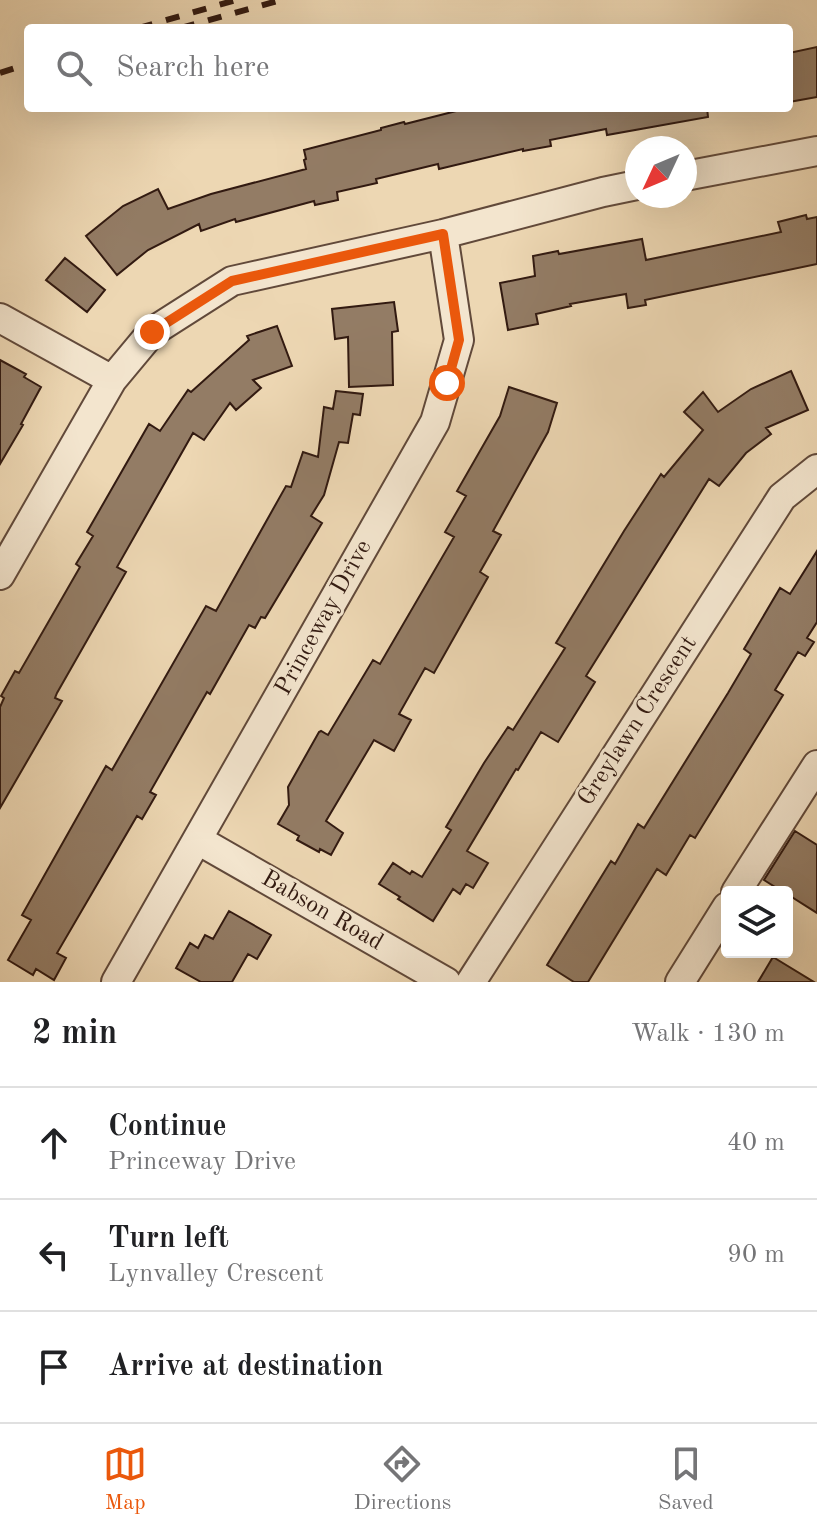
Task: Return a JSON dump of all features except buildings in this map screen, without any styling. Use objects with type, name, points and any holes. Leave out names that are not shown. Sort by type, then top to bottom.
[{"type":"street","points":[[697,174],[817,151]]},
{"type":"street","points":[[0,575],[112,380],[152,332],[232,281],[443,234],[625,187]]},
{"type":"street","name":"Princeway Drive","points":[[116,982],[435,422],[459,340],[443,234]]},
{"type":"street","points":[[0,318],[112,380]]},
{"type":"street","name":"Greylawn Crescent","points":[[471,982],[782,497],[817,469]]},
{"type":"street","points":[[740,886],[817,765]]},
{"type":"street","name":"Babson Road","points":[[198,840],[446,982]]},
{"type":"street","points":[[680,982],[721,917]]},
{"type":"railway","points":[[153,24],[236,0]]},
{"type":"railway","points":[[195,24],[281,0]]},
{"type":"railway","points":[[0,73],[24,65]]},
{"type":"route","points":[[152,332],[232,281],[443,234],[459,340],[447,383]]}]
